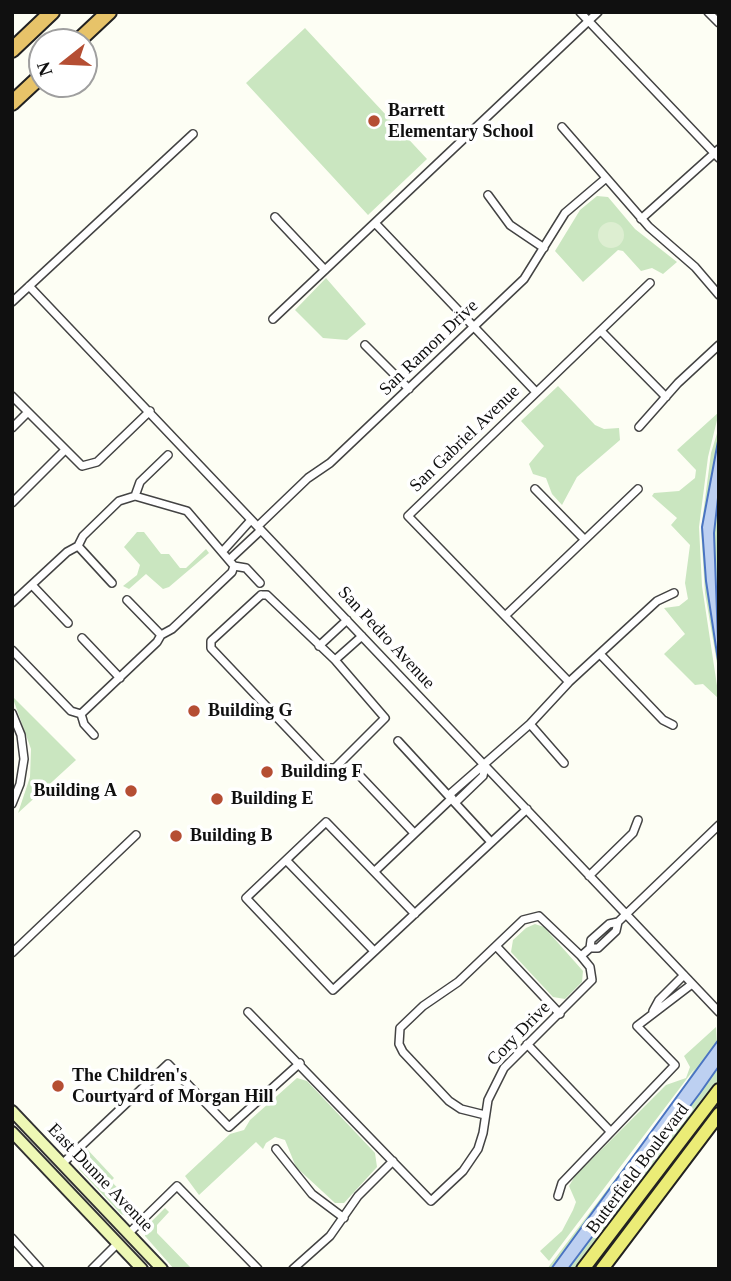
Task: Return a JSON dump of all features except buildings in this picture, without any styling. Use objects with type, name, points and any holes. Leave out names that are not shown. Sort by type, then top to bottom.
[{"type":"highway","points":[[12,50],[52,12]]},
{"type":"highway","points":[[92,28],[109,12]]},
{"type":"highway","points":[[12,103],[28,88]]},
{"type":"main road","name":"Butterfield Boulevard","points":[[583,1269],[719,1090]]},
{"type":"main road","name":"East Dunne Avenue","points":[[12,1111],[18,1122],[162,1269]]},
{"type":"main road","name":"Butterfield Boulevard","points":[[602,1269],[719,1114]]},
{"type":"main road","name":"East Dunne Avenue","points":[[12,1132],[142,1269]]},
{"type":"main road","points":[[73,1196],[88,1200],[121,1235],[129,1234]]},
{"type":"street","points":[[580,12],[717,154],[641,219]]},
{"type":"street","points":[[273,320],[598,12]]},
{"type":"street","points":[[708,12],[719,23]]},
{"type":"street","points":[[562,127],[641,219],[695,267],[719,295]]},
{"type":"street","points":[[12,302],[193,134]]},
{"type":"street","name":"San Ramon Drive","points":[[223,551],[236,537],[257,525],[409,389],[524,279],[565,213],[605,179]]},
{"type":"street","points":[[488,195],[510,225],[544,248]]},
{"type":"street","points":[[275,217],[325,270]]},
{"type":"street","points":[[375,223],[536,392]]},
{"type":"street","name":"San Gabriel Avenue","points":[[569,682],[408,516],[650,283]]},
{"type":"street","name":"San Pedro Avenue","points":[[29,286],[719,1012]]},
{"type":"street","points":[[602,332],[666,397]]},
{"type":"street","points":[[365,345],[409,389]]},
{"type":"street","points":[[639,428],[719,345]]},
{"type":"street","points":[[12,396],[64,451],[82,466],[97,462],[150,411]]},
{"type":"street","points":[[12,428],[28,412]]},
{"type":"street","points":[[12,503],[64,451]]},
{"type":"street","points":[[135,496],[140,482],[168,455]]},
{"type":"street","points":[[535,489],[584,539]]},
{"type":"street","points":[[506,615],[638,489]]},
{"type":"street","points":[[12,603],[66,552],[78,547],[83,536],[119,501],[135,496],[187,511],[232,562],[246,568],[260,583]]},
{"type":"street","name":"San Ramon Drive","points":[[81,714],[157,642],[160,635],[172,629],[232,572],[232,562],[257,525]]},
{"type":"street","points":[[236,537],[238,544],[245,546]]},
{"type":"street","points":[[78,547],[112,583]]},
{"type":"street","points":[[32,585],[68,623]]},
{"type":"street","points":[[375,871],[452,798],[476,770],[485,766],[530,724],[569,682],[657,601],[674,593]]},
{"type":"street","points":[[261,594],[267,595],[319,646],[335,660],[385,718],[335,768],[324,768],[211,648],[211,641],[261,594]]},
{"type":"street","points":[[127,600],[160,635]]},
{"type":"street","points":[[319,646],[347,620]]},
{"type":"street","points":[[335,660],[362,636]]},
{"type":"street","points":[[82,638],[120,678]]},
{"type":"street","points":[[12,650],[71,711],[81,714],[84,724],[94,734]]},
{"type":"street","points":[[600,654],[663,720],[673,725]]},
{"type":"street","points":[[12,713],[21,735],[24,759],[20,783],[12,804]]},
{"type":"street","points":[[530,724],[565,763]]},
{"type":"street","points":[[398,741],[491,842]]},
{"type":"street","points":[[361,777],[414,833]]},
{"type":"street","points":[[415,914],[326,821],[246,898],[333,990],[374,951],[415,914],[527,809]]},
{"type":"street","points":[[589,876],[633,833],[638,820]]},
{"type":"street","points":[[485,1115],[461,1109],[449,1101],[403,1052],[398,1036],[405,1022],[458,982],[523,920],[539,916],[581,956],[590,948],[598,948],[616,931],[618,922],[719,825]]},
{"type":"street","points":[[12,953],[136,835]]},
{"type":"street","points":[[286,860],[374,951]]},
{"type":"street","points":[[496,946],[559,1014]]},
{"type":"street","name":"Cory Drive","points":[[248,1012],[431,1201],[471,1160],[483,1133],[494,1084],[527,1044],[592,979],[590,967],[581,956]]},
{"type":"street","points":[[653,1012],[659,1000],[684,975]]},
{"type":"street","points":[[558,1196],[562,1183],[675,1065],[637,1026],[692,984]]},
{"type":"street","points":[[527,1044],[610,1131]]},
{"type":"street","points":[[62,1164],[168,1064],[229,1126],[300,1063]]},
{"type":"street","points":[[276,1149],[312,1194],[344,1218]]},
{"type":"street","points":[[293,1269],[330,1236],[367,1186],[393,1161]]},
{"type":"street","points":[[129,1234],[177,1185],[258,1269]]},
{"type":"street","points":[[12,1238],[40,1269]]},
{"type":"street","points":[[92,1269],[118,1244]]},
{"type":"green space","points":[[305,28],[427,159],[368,215],[246,83]]},
{"type":"green space","points":[[597,196],[608,197],[635,229],[677,262],[663,274],[652,268],[641,271],[623,251],[618,250],[583,282],[555,251],[580,210]]},
{"type":"green space","points":[[611,222],[620,226],[624,235],[620,244],[611,248],[602,244],[598,235],[602,226]]},
{"type":"green space","points":[[326,278],[366,324],[347,340],[323,338],[295,310]]},
{"type":"green space","points":[[558,386],[595,425],[604,429],[619,428],[620,440],[577,477],[562,505],[552,494],[546,478],[533,474],[529,464],[544,446],[521,421]]},
{"type":"green space","points":[[719,412],[708,457],[699,527],[702,586],[719,699],[703,684],[695,685],[664,654],[685,634],[664,608],[679,606],[688,599],[685,583],[690,545],[671,525],[677,518],[652,496],[654,493],[679,491],[695,478],[696,470],[677,450]]},
{"type":"green space","points":[[719,427],[719,675],[705,593],[701,530],[711,453]]},
{"type":"green space","points":[[137,532],[144,532],[161,554],[169,554],[180,568],[186,568],[206,549],[209,553],[169,587],[163,589],[146,574],[129,589],[123,586],[137,575],[140,565],[124,547]]},
{"type":"green space","points":[[12,696],[76,760],[18,813],[30,777],[31,749]]},
{"type":"green space","points":[[535,924],[544,927],[583,971],[582,982],[565,999],[553,997],[511,952],[513,940]]},
{"type":"green space","points":[[716,1027],[719,1079],[710,1093],[575,1269],[547,1269],[644,1141],[695,1068],[549,1261],[540,1251],[562,1231],[573,1210],[576,1202],[569,1186],[575,1176],[666,1085],[686,1078],[690,1067],[684,1056]]},
{"type":"green space","points":[[297,1078],[307,1081],[375,1153],[377,1167],[344,1203],[335,1203],[296,1167],[285,1140],[275,1137],[266,1143],[263,1149],[256,1142],[199,1195],[185,1176],[230,1134],[244,1130],[250,1120]]},
{"type":"green space","points":[[87,1149],[114,1178],[111,1181],[140,1212],[136,1216],[131,1218],[121,1214],[79,1169],[78,1158]]},
{"type":"green space","points":[[165,1208],[169,1212],[157,1225],[157,1233],[192,1269],[174,1269],[145,1236],[146,1227]]},
{"type":"water","points":[[719,436],[719,489],[714,533],[719,667],[706,581],[702,527]]},
{"type":"water","points":[[719,1039],[719,1066],[700,1093],[568,1269],[551,1269]]},
{"type":"place","name":"Barrett Elementary School","points":[[374,121]]},
{"type":"place","name":"Building G","points":[[194,711]]},
{"type":"place","name":"Building F","points":[[267,772]]},
{"type":"place","name":"Building A","points":[[131,791]]},
{"type":"place","name":"Building E","points":[[217,799]]},
{"type":"place","name":"Building B","points":[[176,836]]},
{"type":"place","name":"The Children's Courtyard of Morgan Hill","points":[[58,1086]]}]
